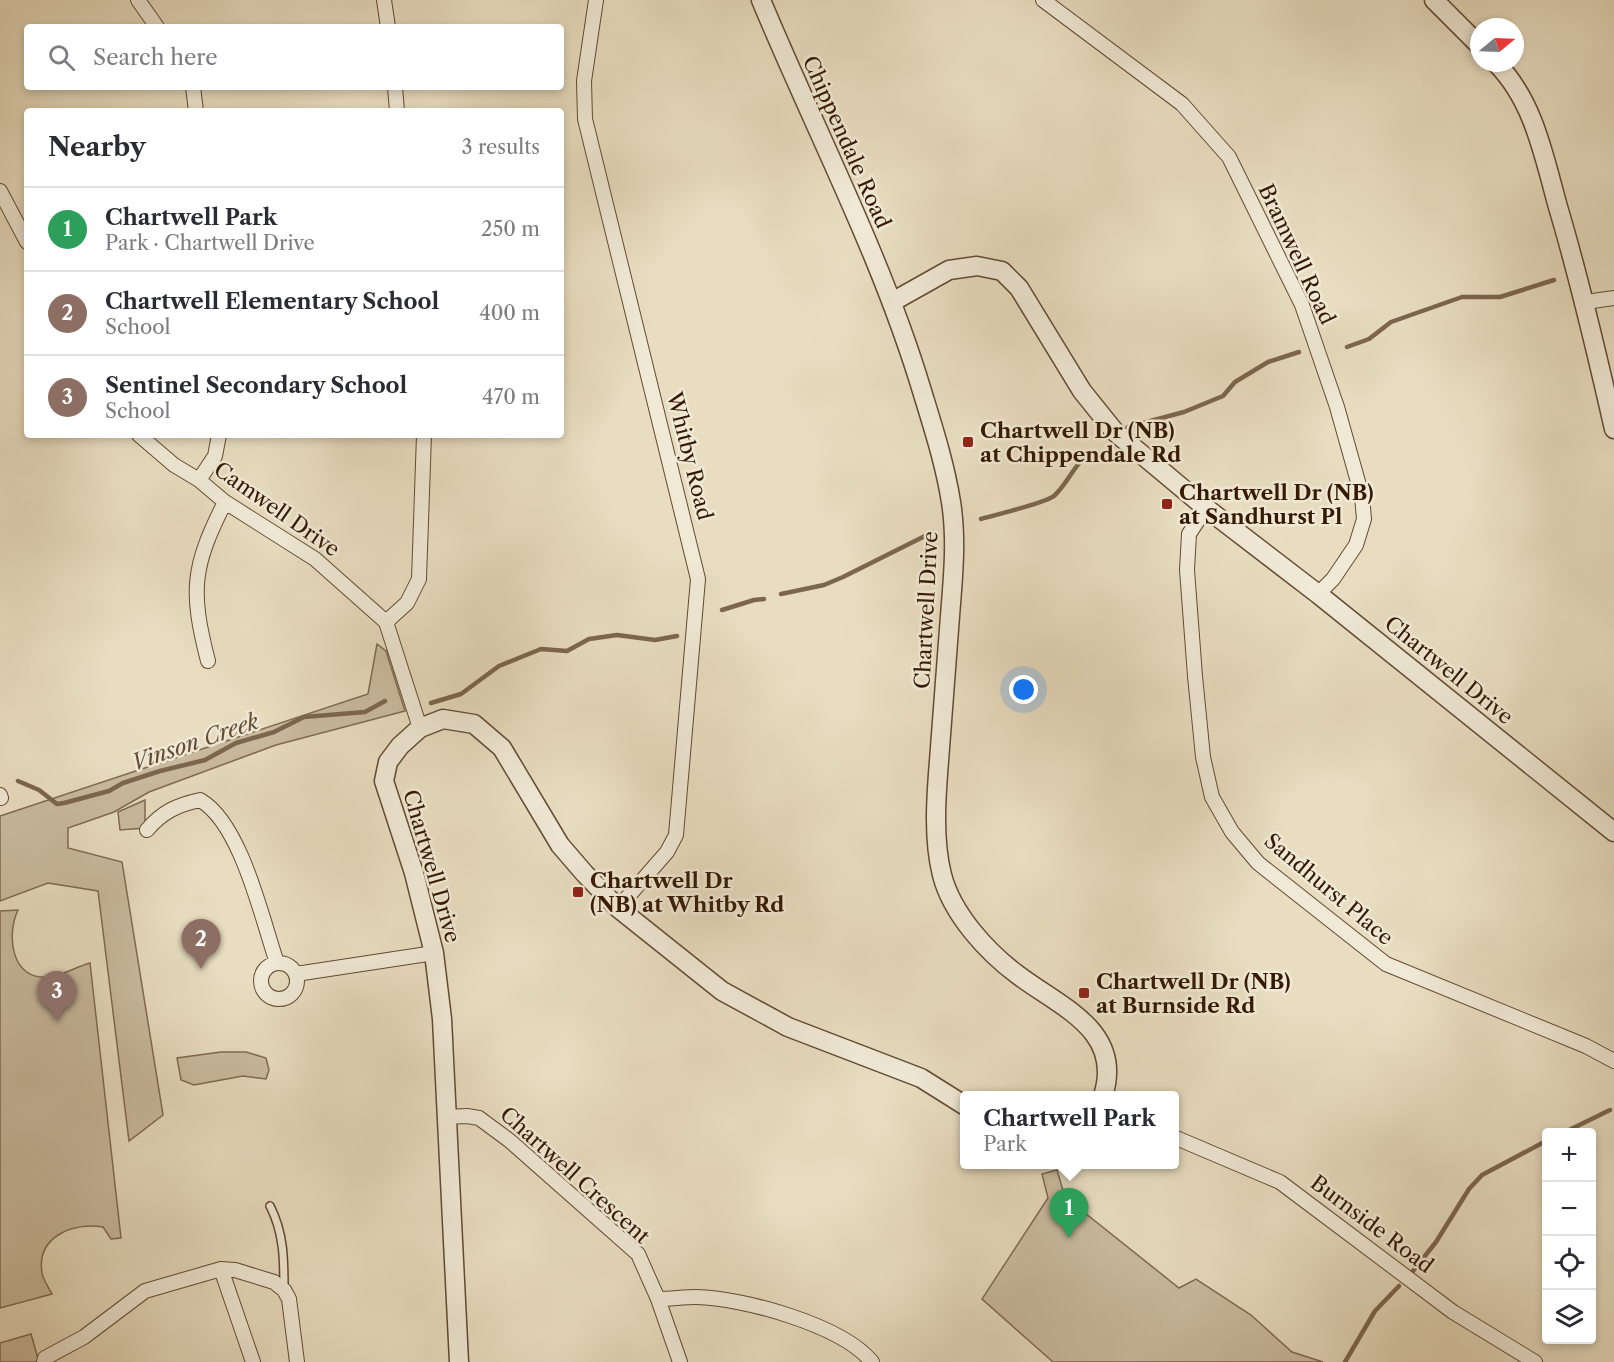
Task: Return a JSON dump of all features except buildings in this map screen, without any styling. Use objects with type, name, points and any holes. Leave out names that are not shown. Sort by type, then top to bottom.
[{"type":"street","points":[[138,0],[155,24]]},
{"type":"street","points":[[384,0],[388,24]]},
{"type":"street","name":"Whitby Road","points":[[596,0],[584,81],[585,119],[698,579],[676,835],[667,852],[618,909]]},
{"type":"street","name":"Chippendale Road","points":[[761,0],[892,302]]},
{"type":"street","name":"Bramwell Road","points":[[1043,0],[1182,104],[1214,139],[1229,158],[1302,305],[1343,429],[1362,496],[1364,519],[1356,545],[1333,579],[1318,594]]},
{"type":"street","points":[[1434,0],[1470,36]]},
{"type":"street","points":[[1505,72],[1514,81],[1534,125],[1586,302],[1614,429]]},
{"type":"street","points":[[193,90],[196,108]]},
{"type":"street","points":[[395,90],[396,108]]},
{"type":"street","points":[[0,191],[24,236]]},
{"type":"street","name":"Chartwell Drive","points":[[1104,1091],[1109,1077],[1106,1055],[1095,1035],[1082,1020],[1015,974],[975,934],[953,901],[942,876],[936,800],[955,549],[951,502],[933,427],[892,302],[949,270],[977,266],[1002,271],[1019,288],[1082,391],[1115,432],[1206,508],[1318,594],[1614,832]]},
{"type":"street","points":[[1586,302],[1614,298]]},
{"type":"street","name":"Camwell Drive","points":[[142,438],[174,465],[199,480],[225,502],[315,559],[386,622]]},
{"type":"street","points":[[199,480],[215,456],[218,438]]},
{"type":"street","points":[[420,728],[386,622],[407,603],[419,579],[424,438]]},
{"type":"street","points":[[208,661],[196,609],[196,575],[205,544],[225,502]]},
{"type":"street","name":"Sandhurst Place","points":[[1206,508],[1189,534],[1187,570],[1195,676],[1203,757],[1212,797],[1232,832],[1257,862],[1386,964],[1586,1046],[1614,1061]]},
{"type":"street","name":"Chartwell Drive","points":[[459,1362],[442,1019],[435,952],[411,862],[384,781],[388,762],[400,746],[420,728],[443,719],[474,724],[502,748],[560,845],[618,909],[722,992],[788,1027],[921,1078],[960,1102]]},
{"type":"street","points":[[147,830],[159,815],[180,804],[200,800],[210,805],[224,821],[242,859],[277,963]]},
{"type":"street","points":[[296,974],[435,952]]},
{"type":"street","points":[[277,963],[289,965],[296,974],[297,986],[290,996],[279,999],[268,995],[261,984],[263,973],[277,963]]},
{"type":"street","name":"Chartwell Crescent","points":[[446,1117],[479,1118],[510,1141],[638,1254],[658,1299],[680,1362]]},
{"type":"street","name":"Burnside Road","points":[[1179,1139],[1280,1182],[1453,1312],[1535,1362]]},
{"type":"street","points":[[221,1269],[253,1362]]},
{"type":"street","points":[[44,1362],[45,1358],[55,1350],[84,1337],[145,1291],[221,1269],[235,1270],[274,1282],[284,1290],[289,1299],[297,1362]]},
{"type":"street","points":[[658,1299],[697,1297],[792,1317],[829,1330],[872,1362]]},
{"type":"lane","points":[[270,1206],[277,1220],[284,1249],[284,1290]]},
{"type":"shaded area","points":[[377,644],[386,651],[405,711],[276,745],[149,792],[114,812],[68,828],[68,848],[122,862],[163,1115],[129,1141],[98,891],[48,883],[0,901],[0,816],[368,694]]},
{"type":"shaded area","points":[[145,800],[145,828],[120,830],[118,812]]},
{"type":"shaded area","points":[[18,910],[12,932],[13,943],[19,964],[26,972],[49,977],[90,963],[121,1238],[111,1239],[103,1227],[92,1226],[80,1227],[59,1234],[45,1250],[42,1260],[43,1276],[52,1294],[0,1308],[0,911]]},
{"type":"shaded area","points":[[221,1052],[246,1052],[266,1058],[269,1070],[266,1079],[243,1076],[194,1085],[181,1080],[177,1058]]},
{"type":"shaded area","points":[[1057,1170],[1065,1197],[1179,1288],[1196,1279],[1251,1315],[1292,1352],[1323,1362],[1053,1362],[982,1299],[1048,1198],[1042,1174]]},
{"type":"shaded area","points":[[31,1334],[39,1362],[0,1362],[0,1343]]},
{"type":"waterway","name":"Vinson Creek","points":[[1347,347],[1369,339],[1391,322],[1462,297],[1500,297],[1554,280]]},
{"type":"waterway","name":"Vinson Creek","points":[[1128,427],[1184,412],[1223,396],[1235,382],[1268,362],[1299,352]]},
{"type":"waterway","name":"Vinson Creek","points":[[981,519],[1054,496],[1090,452]]},
{"type":"waterway","name":"Vinson Creek","points":[[781,594],[824,585],[933,532]]},
{"type":"waterway","name":"Vinson Creek","points":[[722,610],[764,599]]},
{"type":"waterway","name":"Vinson Creek","points":[[431,703],[461,694],[499,666],[541,649],[567,651],[589,639],[617,635],[655,640],[677,636]]},
{"type":"waterway","name":"Vinson Creek","points":[[18,781],[39,790],[57,804],[64,803],[109,791],[123,783],[160,771],[205,760],[236,743],[274,732],[304,717],[365,712],[385,701]]},
{"type":"waterway","points":[[1573,1128],[1610,1110]]},
{"type":"waterway","points":[[1409,1276],[1436,1242],[1469,1189],[1482,1175],[1542,1143]]},
{"type":"waterway","points":[[1345,1362],[1375,1311],[1399,1286]]},
{"type":"place","name":"Chartwell Dr (NB) at Chippendale Rd","points":[[968,442]]},
{"type":"place","name":"Chartwell Dr (NB) at Sandhurst Pl","points":[[1167,504]]},
{"type":"place","name":"Chartwell Dr (NB) at Whitby Rd","points":[[578,892]]},
{"type":"place","name":"Chartwell Elementary School","points":[[201,969]]},
{"type":"place","name":"Chartwell Dr (NB) at Burnside Rd","points":[[1084,993]]},
{"type":"place","name":"Sentinel Secondary School","points":[[57,1021]]},
{"type":"place","name":"Chartwell Park","points":[[1069,1238]]}]
